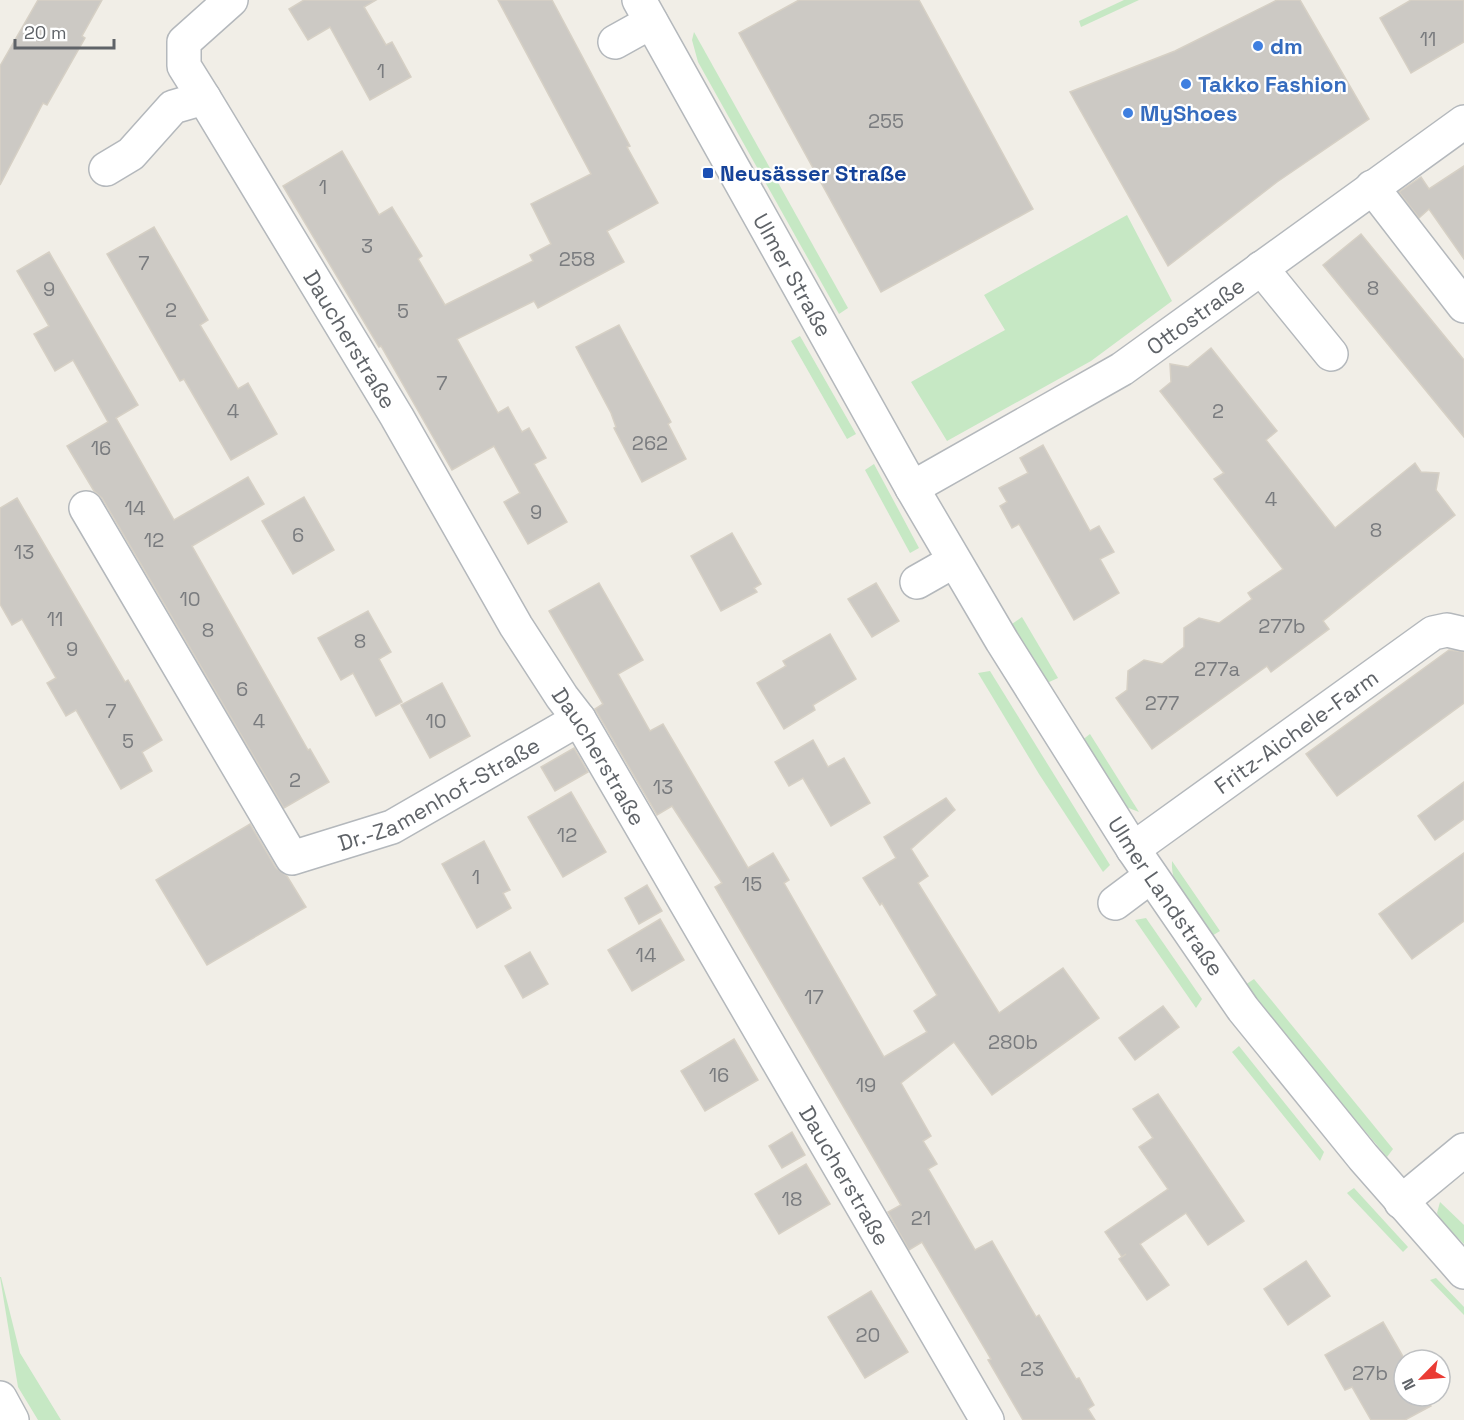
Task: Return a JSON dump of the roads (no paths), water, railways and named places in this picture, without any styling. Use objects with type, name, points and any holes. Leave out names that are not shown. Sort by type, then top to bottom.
[{"type":"street","name":"Daucherstraße","points":[[231,0],[184,42],[184,66],[397,417],[516,626],[579,719],[987,1420]]},
{"type":"street","points":[[615,42],[645,7]]},
{"type":"street","name":"Ulmer Straße","points":[[645,7],[912,488]]},
{"type":"street","points":[[106,169],[131,154],[173,107],[204,98]]},
{"type":"street","name":"Ottostraße","points":[[912,488],[1122,369],[1464,122]]},
{"type":"street","points":[[1372,187],[1462,299]]},
{"type":"street","points":[[1260,268],[1331,354]]},
{"type":"street","name":"Ulmer Landstraße","points":[[912,488],[1002,641],[1133,849],[1243,1009],[1401,1202],[1464,1272]]},
{"type":"street","name":"Dr.-Zamenhof-Straße","points":[[86,508],[292,858],[392,827],[579,719]]},
{"type":"street","points":[[917,582],[954,561]]},
{"type":"street","name":"Fritz-Aichele-Farm","points":[[1133,849],[1432,633],[1447,630],[1464,634]]},
{"type":"street","points":[[1115,903],[1151,876]]},
{"type":"street","points":[[1401,1202],[1464,1150]]},
{"type":"street","points":[[0,1398],[12,1420]]},
{"type":"place","name":"dm","points":[[1258,46]]},
{"type":"place","name":"Takko Fashion","points":[[1186,84]]},
{"type":"place","name":"MyShoes","points":[[1128,113]]},
{"type":"place","name":"Neusässer Straße","points":[[708,173]]}]
